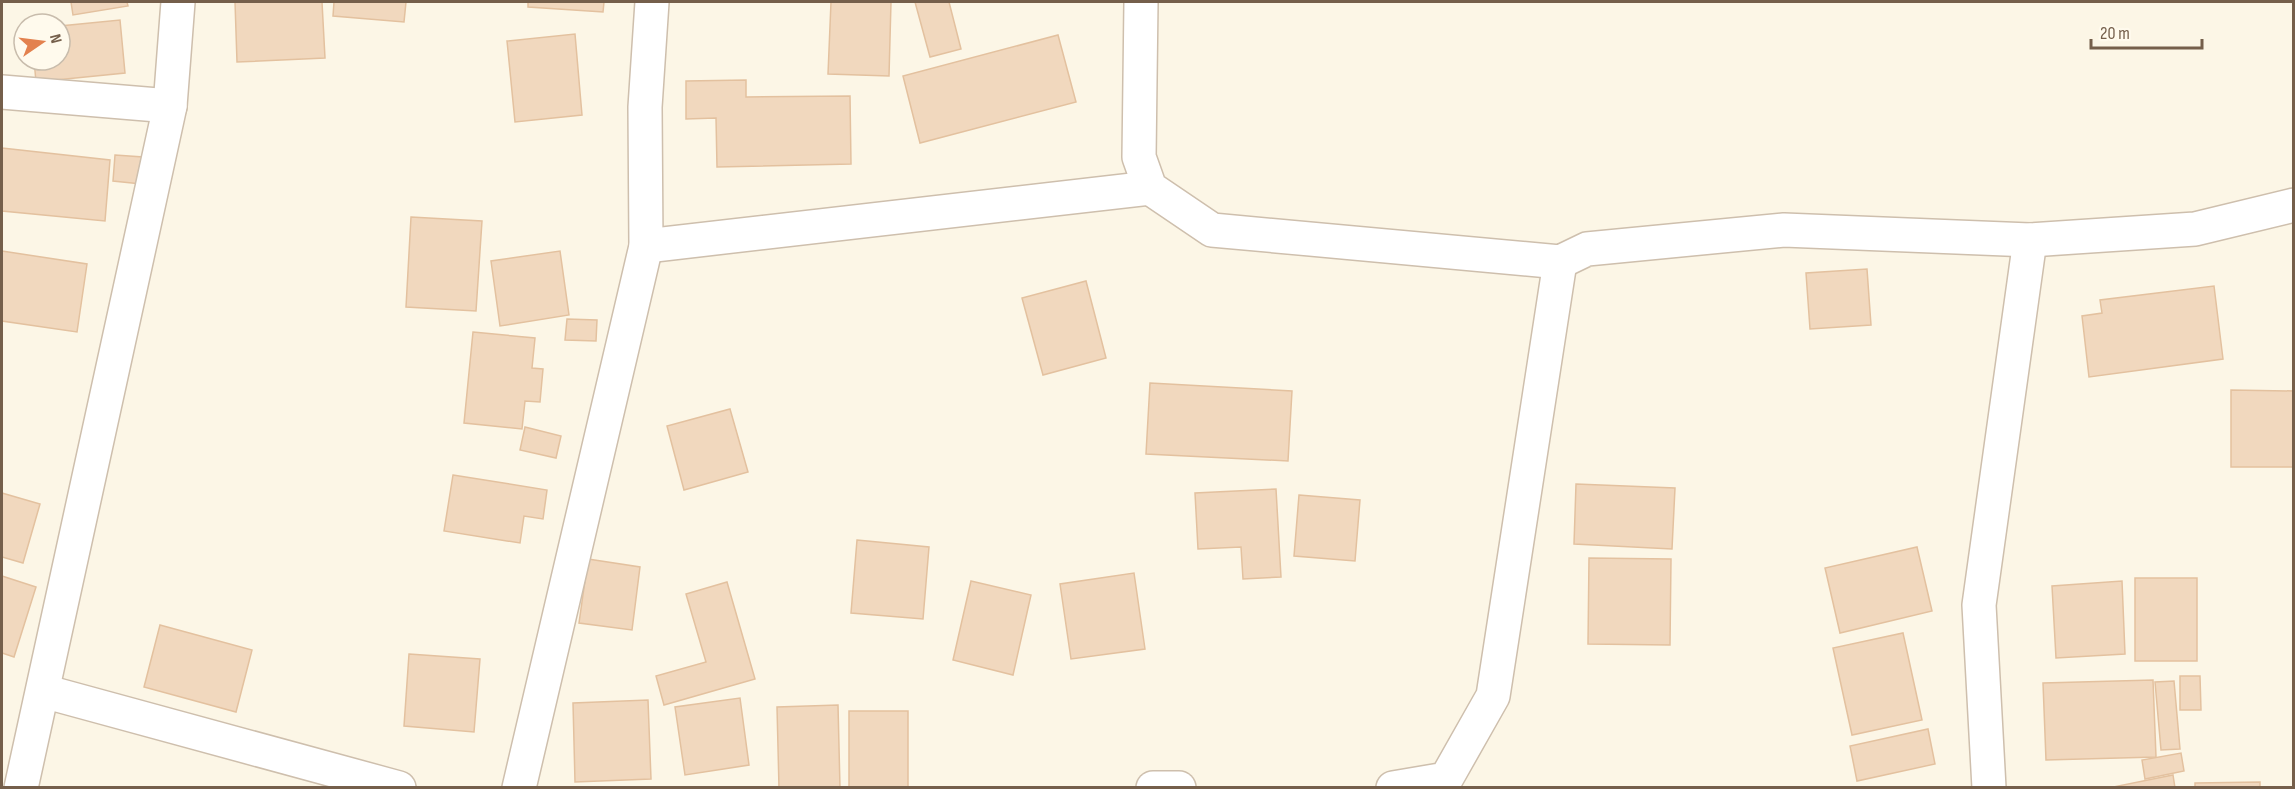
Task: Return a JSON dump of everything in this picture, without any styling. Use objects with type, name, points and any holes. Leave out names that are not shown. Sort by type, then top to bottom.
[{"type":"street","points":[[21,788],[170,106],[178,2]]},
{"type":"street","points":[[519,788],[646,246],[645,107],[652,2]]},
{"type":"street","points":[[1141,2],[1139,157],[1150,188],[1212,230],[1560,262],[1587,249],[1784,230],[2030,240],[2195,229],[2294,205]]},
{"type":"street","points":[[2,92],[170,106]]},
{"type":"street","points":[[646,246],[1150,188]]},
{"type":"street","points":[[1989,788],[1979,605],[2030,240]]},
{"type":"street","points":[[1393,788],[1446,779],[1493,696],[1560,262]]},
{"type":"street","points":[[43,691],[399,788]]},
{"type":"street","points":[[1154,788],[1179,788]]},
{"type":"building","points":[[71,2],[127,2],[128,6],[73,15]]},
{"type":"building","points":[[235,2],[322,2],[325,58],[237,62]]},
{"type":"building","points":[[334,2],[406,2],[404,22],[333,16]]},
{"type":"building","points":[[528,2],[604,2],[603,12],[528,7]]},
{"type":"building","points":[[831,2],[891,2],[889,76],[828,74]]},
{"type":"building","points":[[915,2],[949,2],[961,49],[930,57]]},
{"type":"building","points":[[120,20],[125,73],[36,82],[35,72],[72,72],[72,25]]},
{"type":"building","points":[[575,34],[582,115],[515,122],[507,41]]},
{"type":"building","points":[[1058,35],[1076,102],[920,143],[903,76]]},
{"type":"building","points":[[746,80],[746,97],[850,96],[851,164],[717,167],[716,118],[686,119],[686,81]]},
{"type":"building","points":[[2,148],[110,160],[105,221],[2,211]]},
{"type":"building","points":[[115,155],[143,157],[141,184],[113,181]]},
{"type":"building","points":[[411,217],[482,221],[476,311],[406,307]]},
{"type":"building","points":[[2,251],[87,264],[77,332],[2,321]]},
{"type":"building","points":[[560,251],[569,315],[500,326],[491,261]]},
{"type":"building","points":[[1867,269],[1871,325],[1810,329],[1806,273]]},
{"type":"building","points":[[1086,281],[1106,358],[1043,375],[1022,298]]},
{"type":"building","points":[[2214,286],[2223,359],[2089,377],[2082,316],[2102,313],[2100,300]]},
{"type":"building","points":[[567,319],[597,320],[596,341],[565,340]]},
{"type":"building","points":[[473,332],[535,338],[532,368],[543,369],[540,402],[525,401],[522,429],[464,423]]},
{"type":"building","points":[[1150,383],[1292,391],[1288,461],[1146,454]]},
{"type":"building","points":[[2231,390],[2294,391],[2294,467],[2231,467]]},
{"type":"building","points":[[730,409],[748,472],[684,490],[667,426]]},
{"type":"building","points":[[525,427],[561,436],[556,458],[520,450]]},
{"type":"building","points":[[453,475],[547,490],[543,519],[524,516],[520,543],[444,531]]},
{"type":"building","points":[[1576,484],[1675,488],[1672,549],[1574,544]]},
{"type":"building","points":[[1276,489],[1281,577],[1243,579],[1241,547],[1198,549],[1195,493]]},
{"type":"building","points":[[2,493],[40,504],[23,563],[2,557]]},
{"type":"building","points":[[1299,495],[1360,500],[1355,561],[1294,556]]},
{"type":"building","points":[[857,540],[929,547],[923,619],[851,613]]},
{"type":"building","points":[[1917,547],[1932,611],[1840,633],[1825,568]]},
{"type":"building","points":[[1589,558],[1671,559],[1670,645],[1588,644]]},
{"type":"building","points":[[588,559],[640,567],[632,630],[579,623]]},
{"type":"building","points":[[1134,573],[1145,649],[1071,659],[1060,584]]},
{"type":"building","points":[[2,576],[36,587],[14,657],[2,653]]},
{"type":"building","points":[[2135,578],[2197,578],[2197,661],[2135,661]]},
{"type":"building","points":[[971,581],[1031,595],[1013,675],[953,660]]},
{"type":"building","points":[[2122,581],[2125,654],[2056,658],[2052,586]]},
{"type":"building","points":[[727,582],[755,679],[664,705],[656,676],[706,662],[686,594]]},
{"type":"building","points":[[160,625],[252,650],[236,712],[144,687]]},
{"type":"building","points":[[1903,633],[1922,720],[1852,735],[1833,648]]},
{"type":"building","points":[[409,654],[480,659],[474,732],[404,726]]},
{"type":"building","points":[[2180,676],[2200,676],[2201,710],[2180,710]]},
{"type":"building","points":[[2153,680],[2156,757],[2046,760],[2043,683]]},
{"type":"building","points":[[2174,681],[2180,749],[2161,750],[2155,682]]},
{"type":"building","points":[[740,698],[749,765],[685,775],[675,707]]},
{"type":"building","points":[[648,700],[651,779],[575,782],[573,703]]},
{"type":"building","points":[[838,705],[840,788],[779,788],[777,707]]},
{"type":"building","points":[[849,711],[908,711],[908,788],[849,788]]},
{"type":"building","points":[[1928,729],[1935,764],[1857,781],[1850,746]]},
{"type":"building","points":[[2181,753],[2184,771],[2145,779],[2142,760]]},
{"type":"building","points":[[2173,775],[2175,788],[2113,788],[2113,787]]},
{"type":"building","points":[[2260,782],[2260,788],[2195,788],[2195,783]]}]
